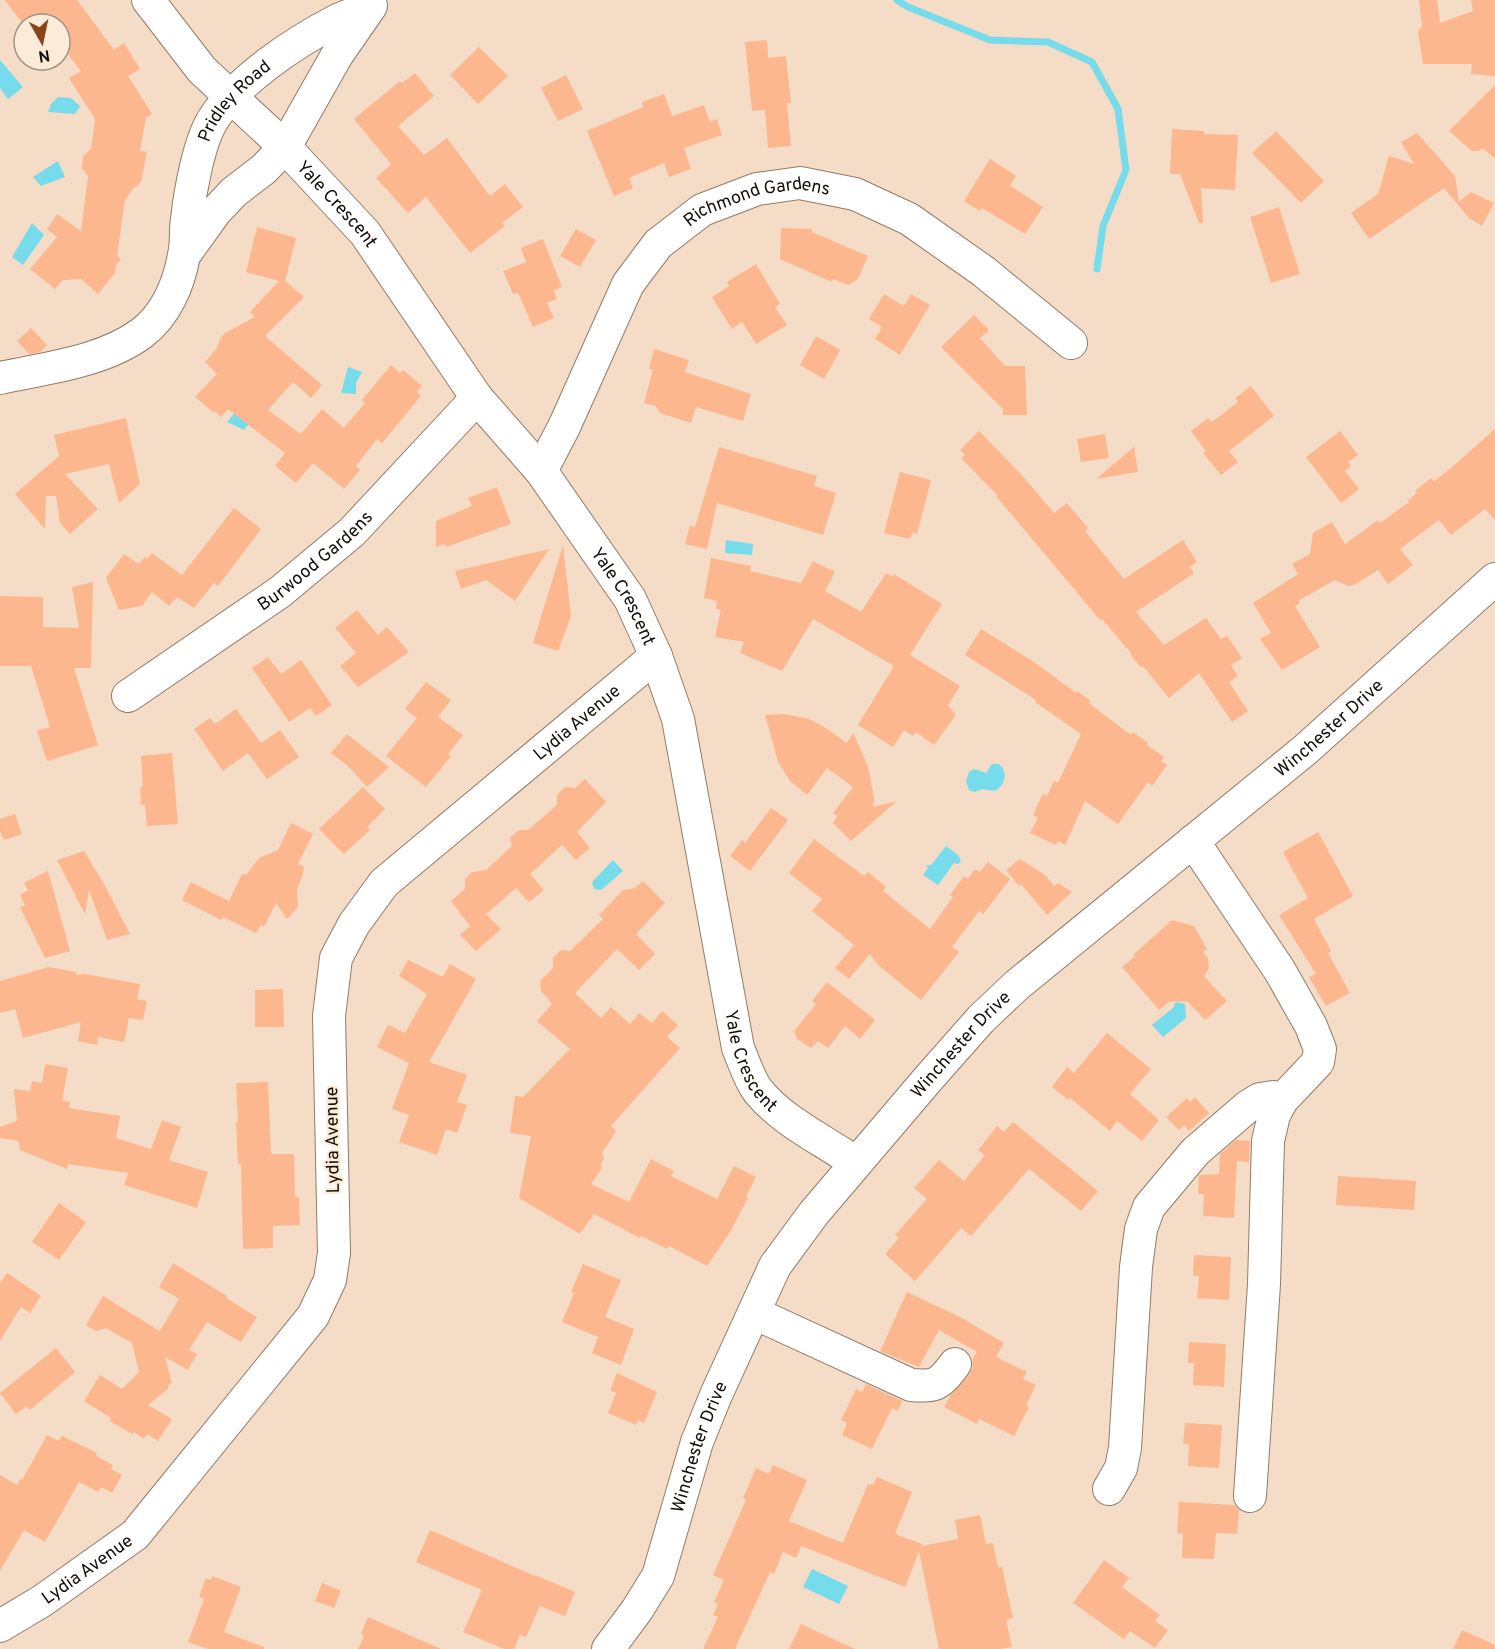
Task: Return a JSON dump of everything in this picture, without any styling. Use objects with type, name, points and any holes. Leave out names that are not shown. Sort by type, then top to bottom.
[{"type":"street","name":"Yale Crescent","points":[[148,0],[202,70],[285,147],[365,233],[477,398],[541,471],[630,599],[656,656],[678,719],[741,1055],[757,1089],[770,1103],[785,1116],[856,1163]]},
{"type":"street","name":"Pridley Road","points":[[0,378],[83,359],[120,347],[142,333],[161,315],[173,292],[184,254],[187,219],[203,143],[213,119],[230,97],[255,74],[335,21],[373,4]]},
{"type":"street","name":"Pridley Road","points":[[184,254],[234,192],[264,169],[285,147],[337,55],[373,4]]},
{"type":"street","name":"Richmond Gardens","points":[[541,471],[564,427],[628,284],[658,244],[702,210],[757,189],[800,183],[855,194],[909,219],[982,271],[1071,343]]},
{"type":"street","name":"Burwood Gardens","points":[[128,696],[280,592],[352,532],[477,398]]},
{"type":"street","name":"Winchester Drive","points":[[608,1649],[637,1610],[658,1576],[698,1443],[716,1395],[775,1266],[814,1213],[981,1019],[1017,985],[1305,750],[1495,579]]},
{"type":"street","name":"Lydia Avenue","points":[[0,1626],[42,1601],[135,1535],[188,1473],[313,1316],[330,1280],[334,1253],[329,1016],[336,958],[354,924],[384,883],[656,656]]},
{"type":"street","points":[[1193,841],[1280,971],[1317,1039],[1320,1049],[1318,1062],[1282,1100],[1274,1115],[1268,1141],[1264,1284],[1250,1496]]},
{"type":"street","points":[[1109,1489],[1120,1468],[1125,1448],[1136,1267],[1142,1229],[1149,1207],[1195,1152],[1247,1107],[1260,1099],[1273,1097],[1282,1100]]},
{"type":"street","points":[[754,1313],[911,1385],[935,1385],[944,1379],[955,1364]]},
{"type":"water","points":[[0,60],[23,87],[8,99],[0,88]]},
{"type":"water","points":[[58,97],[71,98],[80,106],[75,114],[48,112],[51,104]]},
{"type":"water","points":[[58,161],[65,177],[41,186],[33,177]]},
{"type":"water","points":[[32,223],[44,235],[23,265],[12,257]]},
{"type":"water","points":[[348,367],[362,372],[356,383],[356,394],[341,393]]},
{"type":"water","points":[[247,398],[260,410],[244,430],[227,422]]},
{"type":"water","points":[[726,540],[753,544],[752,555],[725,553]]},
{"type":"water","points":[[992,764],[999,764],[1004,771],[1001,786],[995,791],[969,790],[966,781],[969,772],[974,769],[986,773]]},
{"type":"water","points":[[946,846],[958,855],[961,861],[958,864],[954,863],[938,885],[923,875],[928,868],[926,865],[931,865]]},
{"type":"water","points":[[613,860],[623,871],[601,890],[594,889],[592,882]]},
{"type":"water","points":[[1176,1002],[1185,1004],[1186,1018],[1163,1037],[1152,1025],[1173,1008]]},
{"type":"water","points":[[812,1569],[848,1586],[839,1604],[803,1587]]},
{"type":"building","points":[[5,0],[77,0],[114,50],[124,43],[140,69],[128,76],[152,114],[146,118],[140,151],[147,152],[141,182],[125,200],[117,256],[121,259],[116,265],[115,273],[98,294],[81,279],[63,280],[55,289],[30,269],[57,237],[47,229],[57,214],[81,231],[88,176],[82,169],[83,156],[91,149],[95,119],[69,78],[81,71],[72,59],[72,12],[14,12]]},
{"type":"building","points":[[1419,0],[1437,0],[1440,23],[1473,11],[1471,0],[1495,0],[1495,76],[1471,74],[1472,64],[1423,64],[1418,32],[1422,26]]},
{"type":"building","points":[[767,40],[768,58],[786,56],[791,103],[787,103],[791,146],[768,148],[765,110],[752,111],[745,42]]},
{"type":"building","points":[[479,47],[508,76],[478,104],[450,75]]},
{"type":"building","points":[[415,73],[434,96],[398,126],[424,155],[447,138],[490,196],[505,184],[523,207],[502,223],[505,226],[470,253],[426,197],[408,213],[376,178],[391,164],[354,119],[400,81],[402,83]]},
{"type":"building","points":[[566,75],[583,109],[558,121],[541,88]]},
{"type":"building","points":[[1495,85],[1495,158],[1482,148],[1479,151],[1472,151],[1449,131]]},
{"type":"building","points":[[664,94],[672,116],[704,105],[710,122],[717,119],[722,135],[684,148],[691,169],[669,177],[664,163],[629,178],[633,188],[614,196],[587,131],[643,107],[642,102]]},
{"type":"building","points":[[1172,129],[1204,131],[1204,134],[1238,135],[1235,190],[1201,188],[1203,223],[1199,223],[1180,174],[1170,174]]},
{"type":"building","points":[[1276,131],[1324,181],[1301,203],[1252,153]]},
{"type":"building","points":[[1417,133],[1455,176],[1459,202],[1471,192],[1494,203],[1482,226],[1469,218],[1444,188],[1369,239],[1351,213],[1378,194],[1389,156],[1414,164],[1401,142]]},
{"type":"building","points":[[990,159],[1016,176],[1010,186],[1043,207],[1025,234],[982,208],[980,211],[964,201]]},
{"type":"building","points":[[1279,207],[1300,274],[1271,283],[1250,217]]},
{"type":"building","points":[[257,227],[296,238],[285,281],[304,297],[265,336],[322,385],[311,398],[293,382],[268,410],[301,434],[322,409],[344,428],[365,403],[362,400],[391,365],[400,373],[403,370],[422,386],[417,392],[421,396],[382,443],[377,439],[356,466],[360,470],[344,489],[313,463],[296,483],[275,466],[285,453],[228,409],[221,417],[195,397],[217,374],[205,362],[217,348],[220,339],[225,333],[255,317],[250,312],[279,281],[246,272]]},
{"type":"building","points":[[781,228],[812,229],[812,232],[868,256],[858,279],[848,285],[833,279],[832,282],[780,259]]},
{"type":"building","points":[[576,229],[596,240],[580,267],[560,256]]},
{"type":"building","points":[[543,239],[562,287],[554,290],[557,299],[547,303],[554,318],[533,327],[518,293],[513,294],[503,271],[526,262],[521,248]]},
{"type":"building","points":[[756,264],[780,304],[775,307],[787,325],[756,344],[742,322],[732,329],[712,297],[729,286],[727,282]]},
{"type":"building","points":[[884,294],[904,306],[911,294],[930,305],[900,355],[875,339],[882,327],[869,319]]},
{"type":"building","points":[[974,315],[989,330],[980,338],[1005,366],[1025,366],[1027,415],[1003,415],[1003,409],[941,347]]},
{"type":"building","points":[[31,328],[47,345],[40,352],[29,354],[17,341]]},
{"type":"building","points":[[816,336],[840,350],[824,379],[800,365]]},
{"type":"building","points":[[654,349],[689,360],[685,372],[751,394],[743,421],[696,407],[691,423],[660,413],[656,406],[644,403],[653,369],[649,369]]},
{"type":"building","points":[[1251,386],[1274,416],[1229,451],[1238,462],[1221,475],[1203,453],[1206,451],[1191,431],[1208,418],[1212,422],[1238,402],[1235,398]]},
{"type":"building","points":[[126,418],[140,484],[119,503],[109,464],[65,474],[98,509],[70,534],[60,523],[56,496],[46,496],[45,529],[15,494],[59,456],[54,435]]},
{"type":"building","points":[[1495,429],[1495,520],[1485,509],[1451,535],[1439,520],[1400,549],[1413,565],[1388,584],[1378,570],[1354,585],[1348,586],[1335,580],[1298,601],[1300,603],[1295,606],[1320,647],[1282,670],[1260,639],[1271,633],[1253,603],[1298,574],[1292,564],[1310,554],[1313,533],[1332,522],[1345,544],[1378,520],[1380,523],[1409,502],[1408,500],[1417,493],[1415,491],[1431,478],[1434,481],[1451,468]]},
{"type":"building","points":[[979,431],[1020,473],[1054,513],[1067,503],[1088,528],[1085,531],[1124,579],[1183,540],[1197,562],[1190,567],[1194,573],[1136,612],[1164,645],[1206,618],[1221,639],[1227,636],[1242,658],[1231,665],[1238,676],[1229,682],[1248,711],[1232,722],[1199,673],[1169,698],[1143,666],[1141,668],[1102,619],[1100,620],[996,496],[998,496],[961,458],[965,455],[960,450]]},
{"type":"building","points":[[1340,431],[1358,455],[1348,462],[1351,466],[1345,471],[1359,489],[1341,503],[1306,457]]},
{"type":"building","points":[[1105,434],[1109,458],[1081,462],[1077,439]]},
{"type":"building","points":[[719,447],[817,476],[814,486],[836,493],[823,535],[717,503],[707,549],[685,544],[690,526],[695,527]]},
{"type":"building","points":[[1134,447],[1138,472],[1096,479]]},
{"type":"building","points":[[900,472],[931,480],[917,534],[912,532],[910,539],[884,533]]},
{"type":"building","points":[[497,487],[511,524],[446,547],[445,544],[436,547],[436,521],[472,506],[468,498]]},
{"type":"building","points":[[234,508],[261,529],[218,586],[214,583],[194,608],[177,597],[169,606],[152,592],[142,606],[119,610],[106,578],[124,554],[139,564],[152,553],[182,575]]},
{"type":"building","points":[[563,545],[571,616],[558,651],[533,643]]},
{"type":"building","points":[[549,549],[515,601],[486,580],[461,589],[455,571]]},
{"type":"building","points":[[711,558],[751,566],[750,571],[801,583],[813,561],[835,572],[825,591],[861,612],[886,573],[892,577],[894,574],[942,604],[910,655],[960,686],[948,705],[956,715],[934,745],[916,732],[913,736],[904,730],[893,747],[858,725],[894,666],[813,619],[782,671],[740,653],[744,642],[715,637],[721,609],[716,609],[717,601],[704,598]]},
{"type":"building","points":[[93,582],[91,668],[74,668],[98,745],[47,761],[37,731],[50,727],[31,666],[0,666],[0,596],[43,597],[43,627],[79,628],[72,587]]},
{"type":"building","points":[[357,610],[378,635],[387,627],[409,652],[358,687],[340,666],[356,653],[335,628]]},
{"type":"building","points":[[981,629],[1034,662],[1076,693],[1077,691],[1103,714],[1131,735],[1133,732],[1164,757],[1161,761],[1167,765],[1152,786],[1148,782],[1118,824],[1085,801],[1065,845],[1058,841],[1056,845],[1030,833],[1038,818],[1033,815],[1043,794],[1047,796],[1054,781],[1058,783],[1081,734],[1035,702],[1036,700],[965,655]]},
{"type":"building","points":[[268,657],[281,674],[301,660],[332,705],[316,716],[310,708],[289,722],[252,668]]},
{"type":"building","points":[[426,682],[451,700],[438,717],[463,735],[448,754],[451,756],[426,787],[386,756],[417,718],[405,709]]},
{"type":"building","points":[[236,709],[261,743],[280,730],[299,757],[267,779],[248,753],[223,771],[194,729],[210,718],[215,724]]},
{"type":"building","points":[[784,714],[809,719],[847,743],[853,733],[868,766],[875,803],[873,801],[873,807],[897,801],[851,841],[833,823],[838,816],[833,813],[853,787],[827,768],[807,795],[790,781],[778,762],[765,715]]},
{"type":"building","points":[[347,734],[389,767],[367,787],[348,766],[331,753]]},
{"type":"building","points":[[172,753],[178,824],[147,826],[145,805],[141,805],[140,787],[143,787],[141,756]]},
{"type":"building","points":[[585,779],[606,802],[577,832],[590,848],[576,860],[562,845],[530,874],[544,890],[529,902],[516,888],[486,914],[501,929],[476,951],[460,935],[470,926],[451,901],[465,889],[465,879],[472,872],[486,870],[512,846],[510,838],[519,830],[528,830],[557,805],[557,795],[565,787],[575,788]]},
{"type":"building","points":[[363,787],[385,809],[367,827],[370,830],[344,854],[319,829]]},
{"type":"building","points":[[771,808],[788,820],[750,871],[730,856],[742,840],[745,843]]},
{"type":"building","points":[[15,814],[22,834],[4,840],[0,831],[0,819]]},
{"type":"building","points":[[291,823],[313,834],[298,864],[304,867],[297,889],[298,907],[287,919],[276,903],[264,927],[261,925],[256,933],[223,917],[221,920],[182,900],[191,882],[229,901],[242,874],[246,875],[259,858],[278,850]]},
{"type":"building","points":[[1318,832],[1353,896],[1314,919],[1331,951],[1328,953],[1350,993],[1326,1006],[1309,977],[1316,974],[1279,915],[1308,898],[1283,852]]},
{"type":"building","points":[[814,839],[864,876],[868,872],[886,887],[883,891],[930,929],[953,897],[950,895],[964,876],[968,879],[975,869],[980,872],[988,862],[1010,879],[983,914],[979,911],[952,947],[959,952],[921,1000],[878,965],[870,954],[849,979],[835,968],[854,945],[812,911],[822,899],[789,873]]},
{"type":"building","points":[[84,851],[130,934],[107,940],[89,890],[85,914],[57,860]]},
{"type":"building","points":[[1020,859],[1045,875],[1054,886],[1058,883],[1072,892],[1047,915],[1006,870]]},
{"type":"building","points":[[48,871],[70,951],[45,958],[20,907],[25,905],[20,895],[28,890],[24,883]]},
{"type":"building","points":[[643,881],[665,903],[636,934],[655,954],[639,970],[617,949],[575,993],[601,1018],[611,1007],[630,1024],[639,1013],[652,1023],[662,1011],[678,1025],[667,1037],[680,1048],[611,1126],[616,1131],[602,1153],[604,1158],[601,1163],[602,1168],[591,1184],[629,1202],[651,1159],[674,1171],[671,1176],[717,1199],[734,1166],[756,1177],[730,1232],[707,1266],[669,1246],[667,1249],[641,1236],[640,1238],[594,1214],[580,1234],[519,1198],[531,1136],[510,1133],[515,1096],[523,1097],[570,1049],[537,1021],[552,1004],[541,991],[540,981],[553,968],[553,958],[561,950],[570,951],[603,919],[599,915],[623,890],[635,888]]},
{"type":"building","points":[[1172,920],[1194,926],[1207,949],[1203,952],[1208,958],[1209,968],[1204,976],[1227,1001],[1205,1020],[1188,1002],[1170,1001],[1159,1010],[1122,967]]},
{"type":"building","points":[[408,960],[443,977],[450,964],[476,979],[429,1062],[467,1075],[457,1102],[467,1105],[457,1133],[446,1129],[437,1155],[399,1142],[409,1115],[392,1109],[409,1063],[377,1047],[388,1025],[405,1033],[427,994],[399,976]]},
{"type":"building","points":[[49,967],[76,972],[77,975],[85,974],[140,984],[137,999],[147,1001],[143,1020],[129,1018],[124,1042],[98,1037],[97,1045],[78,1041],[81,1022],[23,1038],[15,1009],[0,1013],[0,981]]},
{"type":"building","points":[[827,982],[875,1020],[860,1039],[845,1026],[828,1048],[818,1041],[811,1048],[797,1039],[794,1031],[816,1004],[812,1001]]},
{"type":"building","points":[[283,989],[284,1027],[255,1027],[255,990]]},
{"type":"building","points":[[1107,1033],[1151,1069],[1130,1094],[1159,1120],[1142,1141],[1117,1121],[1110,1131],[1070,1098],[1068,1100],[1052,1087],[1067,1067],[1074,1073]]},
{"type":"building","points":[[45,1064],[68,1068],[62,1101],[70,1102],[69,1108],[120,1116],[116,1138],[151,1149],[162,1120],[181,1127],[169,1160],[208,1172],[197,1208],[124,1185],[128,1173],[68,1164],[67,1169],[20,1150],[19,1141],[0,1138],[0,1127],[17,1121],[14,1089],[30,1091],[32,1081],[42,1083]]},
{"type":"building","points":[[268,1082],[271,1154],[294,1154],[295,1197],[299,1197],[300,1225],[273,1226],[273,1248],[243,1249],[236,1083]]},
{"type":"building","points":[[1195,1097],[1209,1113],[1189,1131],[1184,1125],[1179,1130],[1166,1117],[1187,1098],[1190,1102]]},
{"type":"building","points":[[1013,1122],[1098,1191],[1081,1211],[1029,1169],[971,1236],[961,1228],[915,1281],[885,1254],[899,1238],[895,1235],[927,1199],[914,1188],[939,1160],[964,1181],[985,1155],[978,1150],[997,1126],[1004,1132]]},
{"type":"building","points":[[1236,1140],[1250,1141],[1249,1162],[1237,1161],[1234,1218],[1203,1216],[1204,1194],[1198,1194],[1199,1175],[1219,1174],[1220,1154]]},
{"type":"building","points":[[1338,1176],[1416,1181],[1414,1210],[1336,1205]]},
{"type":"building","points":[[59,1203],[86,1222],[59,1260],[32,1242]]},
{"type":"building","points":[[1194,1255],[1231,1257],[1229,1300],[1197,1298],[1199,1276],[1193,1276]]},
{"type":"building","points":[[173,1263],[257,1317],[241,1342],[207,1322],[189,1350],[197,1354],[188,1370],[165,1357],[172,1383],[148,1405],[172,1419],[158,1441],[147,1434],[144,1439],[134,1432],[132,1434],[84,1401],[100,1375],[122,1389],[139,1372],[132,1343],[106,1328],[96,1331],[86,1325],[103,1296],[160,1331],[179,1299],[159,1287]]},
{"type":"building","points":[[583,1264],[621,1280],[605,1317],[634,1329],[621,1365],[592,1353],[598,1337],[562,1322]]},
{"type":"building","points":[[7,1273],[41,1296],[30,1313],[21,1307],[0,1341],[0,1283]]},
{"type":"building","points":[[907,1292],[960,1317],[1004,1343],[996,1357],[1027,1372],[1023,1379],[1036,1385],[1026,1405],[1029,1407],[1014,1436],[979,1419],[977,1424],[944,1407],[950,1396],[969,1375],[973,1367],[972,1360],[977,1352],[939,1330],[919,1367],[880,1351]]},
{"type":"building","points":[[1189,1342],[1226,1344],[1224,1387],[1193,1385],[1194,1363],[1188,1363]]},
{"type":"building","points":[[56,1348],[75,1372],[30,1410],[27,1406],[16,1414],[0,1393]]},
{"type":"building","points":[[617,1373],[657,1392],[644,1423],[638,1420],[636,1425],[608,1413],[616,1393],[610,1390]]},
{"type":"building","points":[[866,1384],[902,1401],[898,1411],[892,1408],[872,1449],[842,1435],[847,1423],[841,1420],[856,1389],[862,1392]]},
{"type":"building","points":[[1185,1423],[1222,1425],[1219,1468],[1188,1466],[1189,1444],[1183,1444]]},
{"type":"building","points":[[47,1435],[59,1441],[62,1436],[97,1453],[96,1456],[113,1465],[111,1469],[122,1475],[112,1493],[101,1487],[98,1492],[79,1482],[45,1542],[24,1530],[0,1571],[0,1475],[17,1485]]},
{"type":"building","points":[[773,1465],[807,1480],[789,1521],[843,1543],[868,1484],[873,1485],[877,1477],[912,1492],[895,1534],[922,1544],[921,1546],[958,1539],[955,1520],[980,1515],[986,1544],[993,1543],[998,1567],[1002,1567],[1013,1618],[1006,1620],[1012,1647],[939,1649],[919,1552],[905,1587],[801,1546],[796,1558],[783,1552],[774,1574],[770,1572],[735,1649],[703,1649],[718,1617],[713,1615],[718,1604],[714,1602],[724,1580],[713,1575],[746,1500],[743,1498],[756,1468],[769,1474]]},
{"type":"building","points":[[1179,1502],[1234,1505],[1239,1510],[1237,1534],[1216,1533],[1214,1559],[1182,1558],[1183,1534],[1177,1533]]},
{"type":"building","points":[[430,1530],[575,1592],[565,1616],[540,1606],[526,1637],[520,1635],[514,1649],[504,1649],[463,1632],[482,1590],[416,1562]]},
{"type":"building","points":[[1104,1560],[1129,1578],[1122,1587],[1160,1615],[1155,1621],[1168,1630],[1155,1648],[1130,1631],[1124,1639],[1073,1603]]},
{"type":"building","points":[[212,1576],[241,1587],[224,1632],[264,1647],[264,1649],[208,1649],[188,1642],[204,1599],[199,1597],[206,1578],[211,1580]]},
{"type":"building","points":[[322,1583],[341,1591],[334,1608],[315,1601]]},
{"type":"building","points":[[368,1617],[441,1649],[358,1649],[364,1636],[361,1634]]},
{"type":"building","points":[[801,1624],[855,1649],[789,1649]]},
{"type":"building","points":[[1462,1630],[1495,1645],[1495,1649],[1453,1649]]},
{"type":"waterway","points":[[897,0],[908,7],[990,40],[1048,42],[1092,62],[1118,109],[1126,170],[1103,226],[1097,269]]}]
